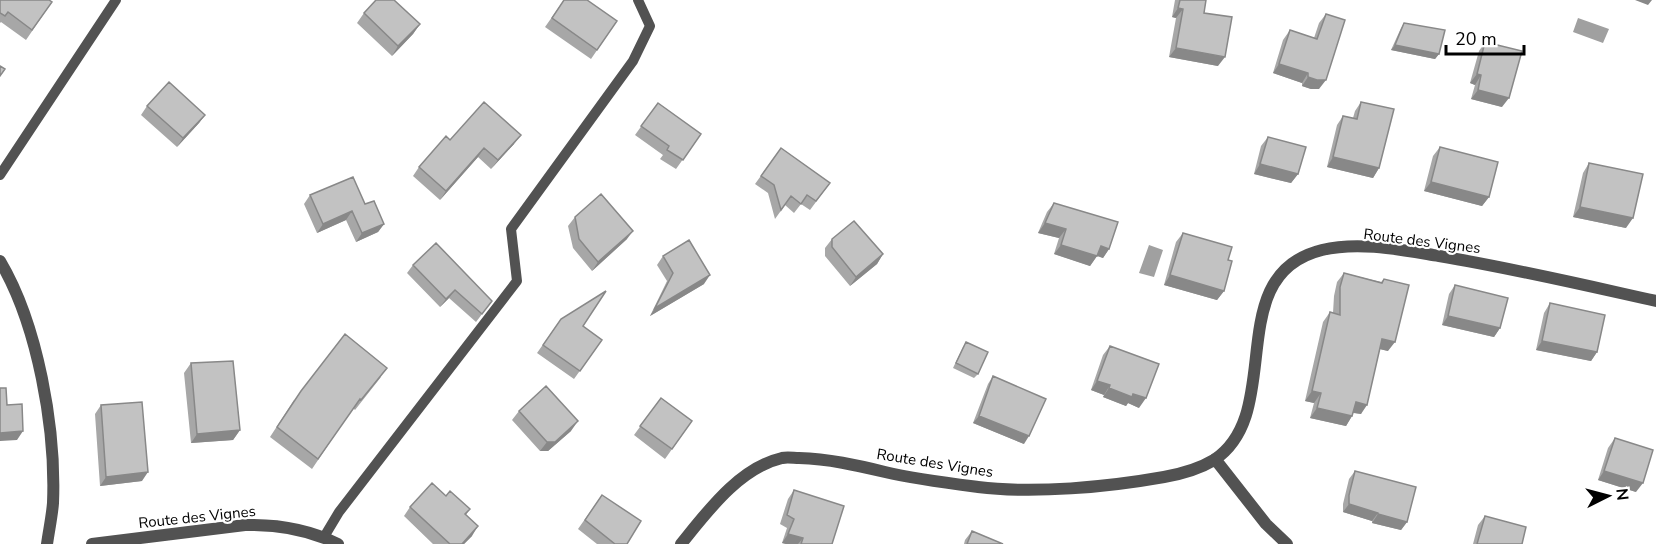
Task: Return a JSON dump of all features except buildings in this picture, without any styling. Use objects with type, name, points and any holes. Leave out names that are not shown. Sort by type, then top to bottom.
[{"type":"street","name":"Route des Vignes","points":[[681,544],[713,505],[736,482],[760,467],[783,458],[836,460],[910,476],[976,487],[1015,490],[1092,486],[1164,477],[1196,469],[1215,459],[1237,434],[1253,381],[1263,308],[1268,295],[1284,272],[1308,255],[1324,250],[1384,248],[1484,264],[1656,301]]},
{"type":"street","points":[[0,261],[25,315],[44,384],[53,489],[47,544]]},
{"type":"street","points":[[1215,459],[1266,524],[1287,544]]},
{"type":"street","name":"Route des Vignes","points":[[92,544],[268,524],[304,530],[338,544]]},
{"type":"street","points":[[303,544],[304,530]]},
{"type":"lane","points":[[0,174],[116,0]]},
{"type":"lane","points":[[324,537],[339,512],[518,280],[511,229],[633,61],[650,26],[638,0]]},
{"type":"shaded area","points":[[1578,18],[1609,29],[1603,43],[1573,32]]},
{"type":"shaded area","points":[[1149,245],[1163,250],[1154,277],[1139,273]]}]
